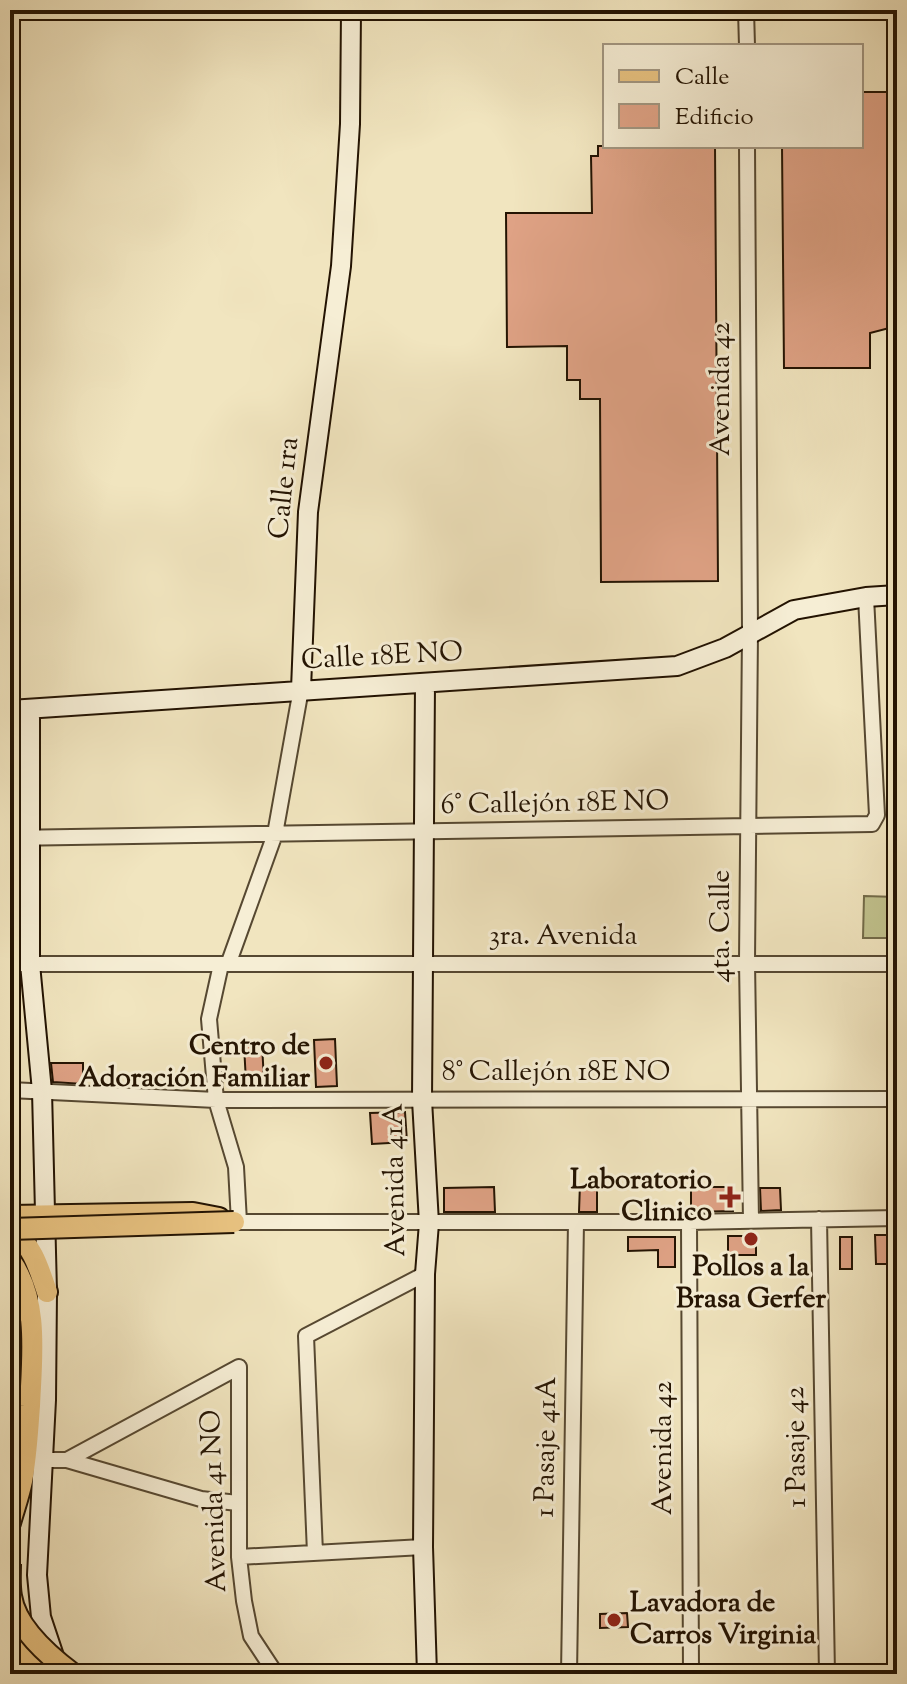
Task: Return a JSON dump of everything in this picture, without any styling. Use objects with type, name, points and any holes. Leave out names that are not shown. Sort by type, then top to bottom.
[{"type":"main road","points":[[10,1216],[193,1213],[236,1222]]},
{"type":"main road","points":[[10,1229],[236,1222]]},
{"type":"main road","points":[[10,1229],[20,1236],[37,1262],[47,1292]]},
{"type":"main road","points":[[10,1260],[17,1269],[29,1306],[32,1361],[26,1456],[10,1523]]},
{"type":"main road","points":[[10,1356],[10,1475]]},
{"type":"main road","points":[[10,1564],[11,1599],[28,1633],[47,1654],[73,1674]]},
{"type":"main road","points":[[10,1639],[41,1674]]},
{"type":"street","name":"Calle 1ra","points":[[224,966],[275,834],[301,689],[308,512],[342,245],[350,124],[351,10]]},
{"type":"street","points":[[746,10],[747,44]]},
{"type":"street","name":"Avenida 42","points":[[747,148],[750,632]]},
{"type":"street","name":"Calle 18E NO","points":[[10,710],[677,666],[725,648],[794,610],[866,597],[897,595]]},
{"type":"street","name":"6° Callejón 18E NO","points":[[10,838],[872,824],[876,821],[866,597]]},
{"type":"street","name":"4ta. Calle","points":[[750,632],[747,962],[751,1220]]},
{"type":"street","name":"Avenida 41A","points":[[425,684],[422,1100],[429,1223],[425,1274],[423,1547],[427,1674]]},
{"type":"street","points":[[30,709],[30,964],[42,1091],[47,1292],[38,1597],[53,1656],[65,1674]]},
{"type":"street","name":"3ra. Avenida","points":[[10,964],[897,964]]},
{"type":"street","points":[[224,966],[209,1019],[216,1100],[236,1167],[236,1222],[689,1222],[897,1218]]},
{"type":"street","name":"8° Callejón 18E NO","points":[[10,1090],[216,1100],[897,1099]]},
{"type":"street","name":"1 Pasaje 42","points":[[819,1219],[827,1674]]},
{"type":"street","name":"1 Pasaje 41A","points":[[569,1674],[576,1222]]},
{"type":"street","name":"Avenida 42","points":[[689,1222],[691,1674]]},
{"type":"street","points":[[315,1553],[306,1336],[425,1274]]},
{"type":"street","name":"Avenida 41 NO","points":[[67,1460],[239,1367],[239,1557],[251,1636],[276,1674]]},
{"type":"street","points":[[44,1460],[67,1460],[201,1499],[238,1503]]},
{"type":"street","points":[[239,1557],[423,1547]]},
{"type":"green space","points":[[864,896],[897,897],[897,938],[863,938]]},
{"type":"building","points":[[863,92],[897,92],[897,326],[870,333],[870,368],[784,368],[782,148],[863,148]]},
{"type":"building","points":[[598,146],[715,148],[718,581],[601,582],[600,399],[580,399],[580,380],[567,380],[567,346],[507,347],[506,213],[592,213],[591,156],[598,156]]},
{"type":"building","name":"Centro de Adoración Familiar","points":[[335,1039],[337,1086],[316,1087],[314,1040]]},
{"type":"building","points":[[262,1044],[264,1081],[246,1082],[244,1045]]},
{"type":"building","points":[[51,1063],[83,1063],[83,1084],[53,1082]]},
{"type":"building","points":[[405,1112],[407,1142],[372,1144],[370,1113]]},
{"type":"building","points":[[580,1184],[597,1184],[597,1212],[579,1212]]},
{"type":"building","points":[[494,1187],[495,1212],[444,1212],[444,1188]]},
{"type":"building","points":[[691,1187],[734,1187],[733,1211],[691,1212]]},
{"type":"building","points":[[760,1188],[780,1188],[781,1210],[761,1211]]},
{"type":"building","points":[[875,1235],[897,1235],[897,1264],[876,1264]]},
{"type":"building","points":[[728,1236],[756,1236],[756,1255],[728,1255]]},
{"type":"building","points":[[628,1237],[675,1237],[675,1267],[658,1267],[658,1250],[628,1251]]},
{"type":"building","points":[[840,1237],[852,1237],[852,1269],[840,1269]]},
{"type":"building","name":"Lavadora de Carros Virginia","points":[[627,1613],[628,1627],[600,1628],[600,1614]]},
{"type":"place","name":"Centro de Adoración Familiar","points":[[326,1063]]},
{"type":"place","name":"Laboratorio Clinico","points":[[730,1197]]},
{"type":"place","name":"Pollos a la Brasa Gerfer","points":[[751,1239]]},
{"type":"place","name":"Lavadora de Carros Virginia","points":[[614,1620]]}]
